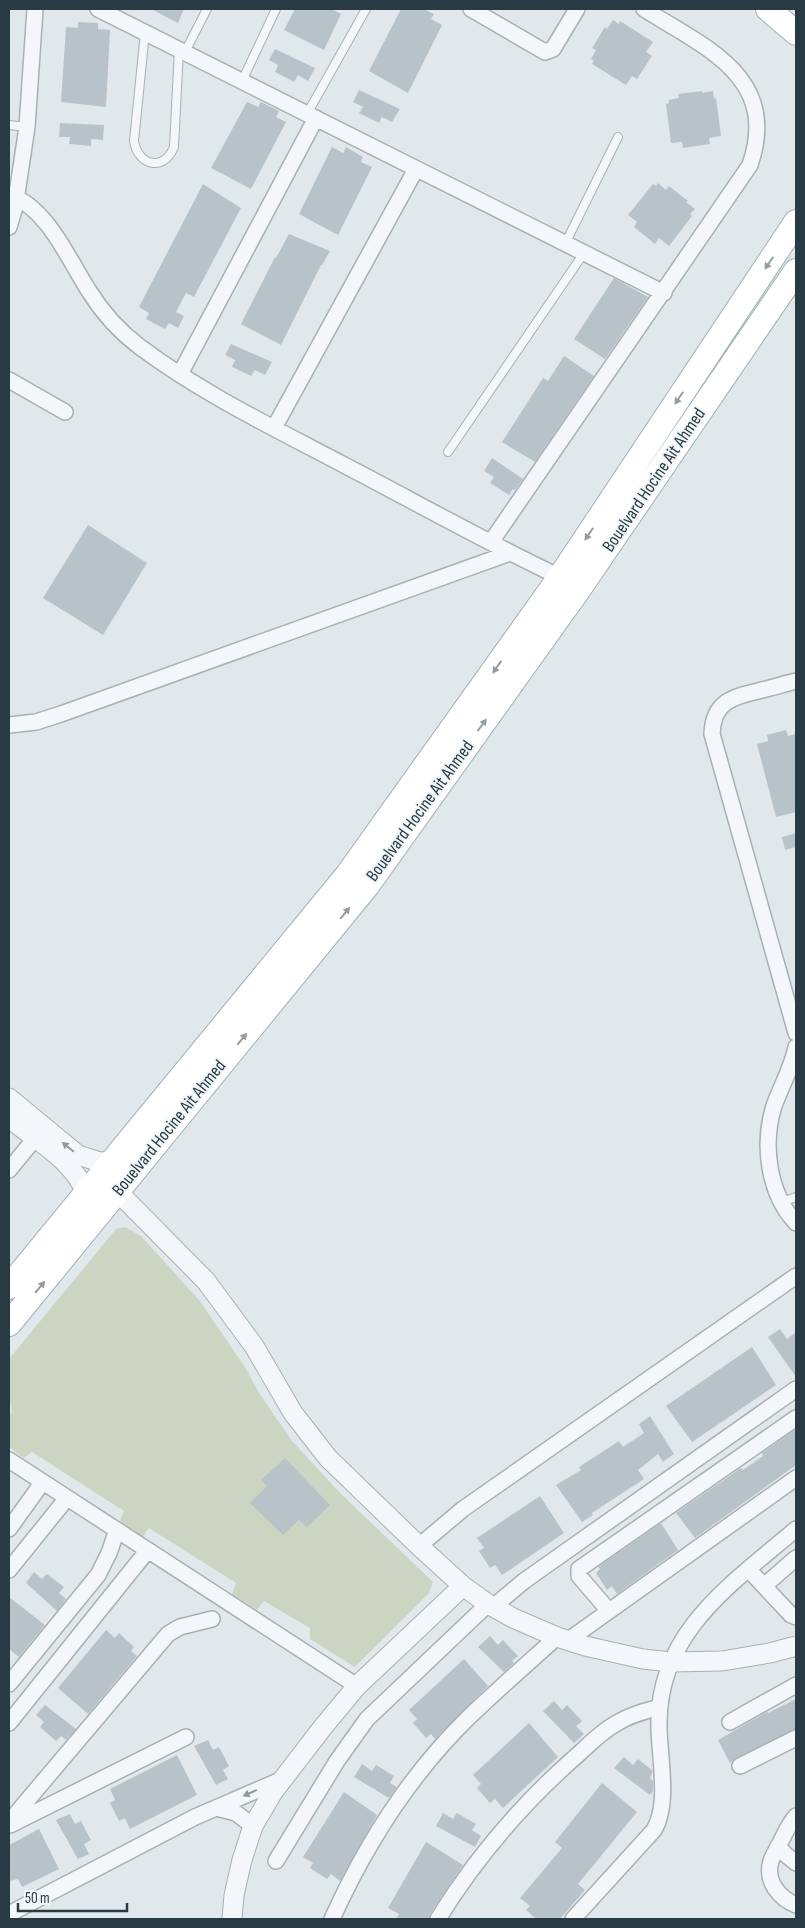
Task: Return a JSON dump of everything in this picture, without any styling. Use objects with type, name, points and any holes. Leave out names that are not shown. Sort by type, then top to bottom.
[{"type":"main road","points":[[768,9],[796,33]]},
{"type":"main road","points":[[9,1287],[348,874],[560,577],[796,222]]},
{"type":"main road","name":"Bouelvard Hocine Ait Ahmed","points":[[9,1324],[367,886],[579,589],[796,271]]},
{"type":"street","points":[[9,227],[12,196],[27,127],[34,9]]},
{"type":"street","points":[[98,9],[664,293]]},
{"type":"street","points":[[471,9],[545,52],[553,50],[577,9]]},
{"type":"street","points":[[491,542],[664,293],[750,165],[756,148],[758,129],[756,110],[750,93],[740,77],[727,63],[644,9]]},
{"type":"street","points":[[180,374],[311,116]]},
{"type":"street","points":[[274,428],[416,168]]},
{"type":"street","points":[[12,196],[38,212],[56,237],[90,293],[114,323],[138,345],[180,374],[274,428],[510,553],[560,577]]},
{"type":"street","points":[[9,380],[65,412]]},
{"type":"street","points":[[9,725],[36,722],[61,714],[510,553]]},
{"type":"street","points":[[796,681],[731,698],[717,712],[712,734],[796,1033]]},
{"type":"street","points":[[796,1052],[774,1106],[768,1138],[770,1171],[782,1202],[796,1223]]},
{"type":"street","points":[[9,1098],[78,1176],[86,1193]]},
{"type":"street","points":[[9,1118],[78,1155],[100,1162],[113,1161]]},
{"type":"street","points":[[9,1170],[39,1133]]},
{"type":"street","points":[[118,1192],[206,1281],[248,1339],[283,1397],[316,1444],[419,1546],[463,1586],[490,1605],[513,1618],[562,1639],[614,1653],[670,1662],[698,1663],[746,1658],[796,1646]]},
{"type":"street","points":[[419,1546],[463,1509],[796,1276]]},
{"type":"street","points":[[276,1861],[337,1761],[367,1719],[490,1605],[796,1390]]},
{"type":"street","points":[[609,1611],[579,1576],[579,1569],[796,1418]]},
{"type":"street","points":[[9,1460],[357,1686]]},
{"type":"street","points":[[332,1919],[366,1851],[412,1782],[467,1719],[562,1639],[609,1611],[796,1478]]},
{"type":"street","points":[[9,1529],[42,1483]]},
{"type":"street","points":[[9,1570],[67,1498]]},
{"type":"street","points":[[573,1919],[654,1830],[659,1822],[663,1804],[659,1724],[660,1707],[670,1662],[679,1644],[702,1612],[796,1529]]},
{"type":"street","points":[[9,1684],[98,1575],[109,1553],[117,1530]]},
{"type":"street","points":[[9,1723],[148,1550]]},
{"type":"street","points":[[764,1586],[796,1558]]},
{"type":"street","points":[[749,1570],[796,1618]]},
{"type":"street","points":[[232,1919],[242,1860],[253,1826],[273,1792],[323,1726],[357,1686],[463,1586]]},
{"type":"street","points":[[9,1824],[168,1634],[180,1627],[212,1619]]},
{"type":"street","points":[[730,1722],[796,1685]]},
{"type":"street","points":[[438,1919],[469,1871],[488,1846],[551,1779],[608,1729],[627,1718],[660,1707]]},
{"type":"street","points":[[9,1824],[186,1737]]},
{"type":"street","points":[[740,1766],[796,1738]]},
{"type":"street","points":[[9,1914],[195,1817],[284,1778]]},
{"type":"street","points":[[243,1919],[252,1863],[262,1832],[278,1800],[284,1778]]},
{"type":"street","points":[[216,1808],[236,1813],[253,1826]]},
{"type":"street","points":[[796,1816],[778,1846],[770,1867],[772,1882],[780,1895],[796,1905]]},
{"type":"street","points":[[778,1846],[784,1854],[796,1863]]},
{"type":"lane","points":[[145,32],[134,141],[137,152],[150,163],[155,163],[165,160],[174,147],[182,51],[207,9]]},
{"type":"lane","points":[[242,81],[276,9]]},
{"type":"lane","points":[[311,116],[366,9]]},
{"type":"lane","points":[[9,125],[27,127]]},
{"type":"lane","points":[[565,244],[618,137]]},
{"type":"lane","points":[[448,452],[584,253]]},
{"type":"lane","points":[[782,1202],[796,1197]]},
{"type":"green space","points":[[125,1227],[141,1236],[199,1300],[245,1367],[259,1393],[292,1441],[341,1494],[433,1582],[429,1593],[355,1667],[310,1639],[310,1628],[264,1601],[257,1610],[232,1594],[236,1583],[149,1528],[143,1537],[120,1521],[124,1511],[32,1452],[24,1458],[9,1447],[9,1420],[12,1411],[9,1396],[9,1359],[116,1229]]},
{"type":"building","points":[[151,9],[184,9],[178,23]]},
{"type":"building","points":[[295,9],[332,9],[341,14],[324,50],[284,30]]},
{"type":"building","points":[[401,9],[424,9],[434,14],[431,19],[442,25],[408,93],[369,71]]},
{"type":"building","points":[[613,20],[619,24],[620,21],[653,42],[646,52],[652,56],[637,79],[632,76],[626,85],[592,64],[594,61],[591,59],[596,50],[592,48],[605,27],[607,29]]},
{"type":"building","points":[[78,22],[98,23],[98,29],[110,30],[106,107],[61,102],[66,27],[78,28]]},
{"type":"building","points":[[275,49],[315,68],[308,81],[298,75],[294,82],[275,72],[278,65],[269,60]]},
{"type":"building","points":[[359,90],[400,109],[392,122],[382,117],[379,123],[359,113],[363,107],[353,102]]},
{"type":"building","points":[[702,91],[702,93],[713,91],[714,99],[716,98],[721,136],[709,138],[710,144],[683,148],[682,142],[671,143],[666,104],[669,103],[669,100],[679,98],[678,94]]},
{"type":"building","points":[[247,102],[258,107],[261,102],[279,111],[276,117],[286,122],[251,189],[211,168]]},
{"type":"building","points":[[60,123],[104,125],[103,140],[91,139],[91,146],[69,144],[70,137],[59,137]]},
{"type":"building","points":[[332,147],[343,153],[346,147],[363,157],[361,162],[372,167],[338,235],[299,214]]},
{"type":"building","points":[[658,183],[666,190],[669,186],[695,209],[690,214],[692,216],[669,246],[659,238],[655,244],[634,227],[637,222],[628,215],[653,184],[656,186]]},
{"type":"building","points":[[203,184],[241,208],[194,297],[186,293],[176,312],[184,316],[178,328],[169,323],[165,329],[146,319],[149,313],[139,307]]},
{"type":"building","points":[[289,234],[330,251],[321,265],[281,345],[241,324],[275,257]]},
{"type":"building","points":[[614,278],[648,297],[605,359],[574,339]]},
{"type":"building","points":[[231,344],[272,362],[265,375],[255,370],[251,376],[232,367],[235,360],[225,355]]},
{"type":"building","points":[[564,356],[594,376],[535,462],[502,442],[543,378],[548,381]]},
{"type":"building","points":[[492,458],[523,479],[509,495],[490,483],[494,477],[484,471]]},
{"type":"building","points":[[88,525],[147,563],[103,635],[43,598]]},
{"type":"building","points":[[786,730],[788,736],[796,734],[796,812],[776,817],[757,744],[768,741],[767,735]]},
{"type":"building","points":[[796,833],[796,847],[785,850],[782,837]]},
{"type":"building","points":[[780,1329],[787,1339],[796,1332],[796,1377],[768,1337]]},
{"type":"building","points":[[752,1347],[776,1385],[692,1442],[666,1406]]},
{"type":"building","points":[[650,1416],[674,1454],[663,1462],[658,1454],[638,1470],[644,1479],[592,1513],[593,1515],[582,1522],[556,1485],[581,1470],[579,1467],[619,1441],[623,1447],[644,1433],[639,1424]]},
{"type":"building","points":[[796,1429],[796,1465],[695,1538],[676,1513],[741,1468],[743,1470],[763,1456],[762,1453]]},
{"type":"building","points":[[285,1458],[330,1505],[307,1527],[299,1520],[283,1535],[250,1503],[267,1486],[261,1480]]},
{"type":"building","points":[[540,1496],[564,1533],[502,1575],[495,1565],[490,1568],[479,1551],[484,1548],[477,1538]]},
{"type":"building","points":[[661,1523],[678,1550],[617,1594],[612,1586],[607,1590],[596,1573],[600,1569],[598,1567]]},
{"type":"building","points":[[34,1572],[42,1579],[47,1574],[64,1587],[59,1593],[66,1599],[57,1611],[26,1583]]},
{"type":"building","points":[[9,1597],[45,1625],[19,1657],[9,1649]]},
{"type":"building","points":[[106,1630],[115,1638],[119,1633],[134,1647],[131,1651],[137,1656],[88,1714],[58,1688]]},
{"type":"building","points":[[490,1636],[498,1645],[503,1640],[518,1656],[512,1661],[514,1663],[504,1672],[478,1647]]},
{"type":"building","points":[[464,1659],[488,1686],[435,1739],[431,1734],[426,1738],[413,1723],[417,1719],[409,1710]]},
{"type":"building","points":[[796,1699],[796,1729],[736,1758],[730,1763],[718,1740],[767,1712]]},
{"type":"building","points":[[554,1701],[562,1710],[567,1705],[582,1721],[576,1726],[584,1734],[574,1743],[543,1711]]},
{"type":"building","points":[[45,1705],[76,1729],[66,1740],[61,1736],[56,1741],[40,1727],[44,1722],[36,1715]]},
{"type":"building","points":[[529,1723],[558,1757],[503,1808],[495,1799],[490,1803],[477,1788],[481,1784],[473,1775]]},
{"type":"building","points":[[208,1740],[213,1750],[219,1747],[229,1766],[223,1770],[228,1779],[216,1785],[194,1746]]},
{"type":"building","points":[[177,1755],[197,1795],[130,1829],[125,1818],[119,1821],[110,1803],[115,1800],[110,1789]]},
{"type":"building","points":[[624,1757],[633,1765],[638,1759],[653,1771],[650,1778],[653,1781],[653,1791],[650,1795],[614,1768]]},
{"type":"building","points":[[362,1764],[372,1771],[376,1765],[394,1776],[390,1783],[397,1787],[389,1798],[354,1777]]},
{"type":"building","points":[[602,1783],[637,1812],[578,1884],[585,1890],[560,1919],[536,1919],[526,1910],[530,1906],[520,1898],[562,1848],[555,1842]]},
{"type":"building","points":[[344,1792],[377,1815],[340,1881],[331,1874],[327,1879],[310,1868],[313,1863],[303,1857]]},
{"type":"building","points":[[443,1813],[453,1819],[457,1813],[476,1824],[472,1830],[481,1836],[475,1847],[436,1826]]},
{"type":"building","points":[[70,1814],[75,1824],[81,1821],[91,1840],[84,1844],[89,1854],[78,1859],[56,1820]]},
{"type":"building","points":[[39,1829],[59,1869],[22,1887],[18,1879],[9,1881],[9,1845]]},
{"type":"building","points":[[426,1842],[463,1865],[430,1914],[429,1919],[396,1919],[399,1914],[388,1908]]}]
